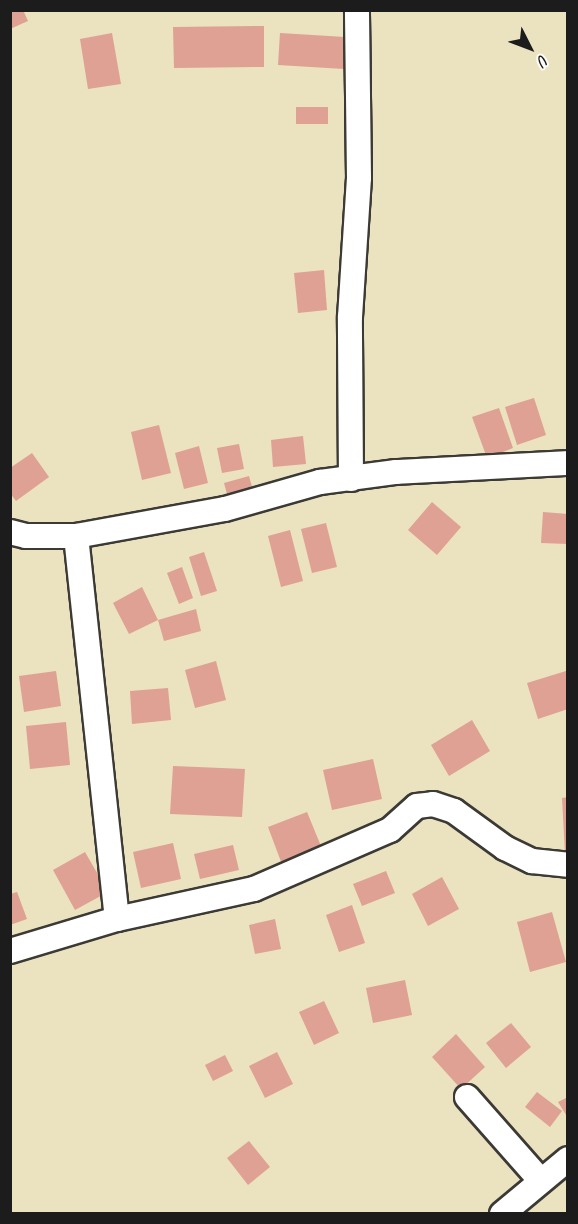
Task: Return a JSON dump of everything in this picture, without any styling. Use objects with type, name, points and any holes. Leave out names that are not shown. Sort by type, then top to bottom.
[{"type":"street","points":[[351,479],[350,317],[359,178],[357,10]]},
{"type":"street","points":[[10,531],[26,536],[76,536],[225,508],[320,482],[396,472],[567,463]]},
{"type":"street","points":[[76,536],[117,919]]},
{"type":"street","points":[[10,951],[117,919],[254,889],[390,830],[417,806],[433,804],[454,811],[505,848],[532,861],[567,865]]},
{"type":"street","points":[[466,1097],[541,1181]]},
{"type":"street","points":[[502,1214],[567,1159]]},
{"type":"building","points":[[10,10],[23,10],[28,21],[10,29]]},
{"type":"building","points":[[264,26],[264,67],[174,68],[173,27]]},
{"type":"building","points":[[112,33],[121,84],[88,89],[80,39]]},
{"type":"building","points":[[280,33],[345,37],[344,69],[278,65]]},
{"type":"building","points":[[296,107],[328,107],[328,124],[296,124]]},
{"type":"building","points":[[324,270],[327,310],[298,313],[294,273]]},
{"type":"building","points":[[534,398],[546,435],[517,445],[505,407]]},
{"type":"building","points":[[499,408],[513,448],[487,458],[472,417]]},
{"type":"building","points":[[159,425],[171,473],[142,480],[131,432]]},
{"type":"building","points":[[303,436],[306,464],[273,467],[271,440]]},
{"type":"building","points":[[239,444],[244,469],[222,473],[217,448]]},
{"type":"building","points":[[199,446],[208,483],[184,489],[175,453]]},
{"type":"building","points":[[32,453],[49,477],[16,501],[10,493],[10,468]]},
{"type":"building","points":[[249,476],[255,498],[230,505],[224,483]]},
{"type":"building","points":[[432,502],[461,527],[437,555],[408,530]]},
{"type":"building","points":[[543,512],[568,514],[568,544],[541,543]]},
{"type":"building","points":[[326,523],[337,567],[312,573],[301,529]]},
{"type":"building","points":[[290,530],[303,581],[281,587],[268,536]]},
{"type":"building","points":[[204,552],[217,591],[201,596],[189,557]]},
{"type":"building","points":[[182,567],[193,598],[179,604],[167,573]]},
{"type":"building","points":[[142,587],[158,620],[129,634],[113,603]]},
{"type":"building","points":[[196,609],[201,631],[164,641],[158,620]]},
{"type":"building","points":[[216,661],[226,700],[195,708],[185,670]]},
{"type":"building","points":[[56,671],[61,706],[24,712],[19,676]]},
{"type":"building","points":[[566,671],[568,709],[538,719],[527,683]]},
{"type":"building","points":[[168,688],[171,720],[132,724],[130,691]]},
{"type":"building","points":[[472,720],[490,751],[449,776],[431,745]]},
{"type":"building","points":[[66,722],[70,765],[30,769],[26,726]]},
{"type":"building","points":[[373,759],[382,799],[332,810],[323,770]]},
{"type":"building","points":[[173,766],[245,769],[242,817],[170,814]]},
{"type":"building","points":[[568,797],[568,854],[565,854],[562,798]]},
{"type":"building","points":[[307,812],[323,851],[283,867],[268,827]]},
{"type":"building","points":[[173,843],[181,879],[141,888],[133,852]]},
{"type":"building","points":[[233,845],[239,870],[200,879],[194,854]]},
{"type":"building","points":[[85,852],[108,892],[75,910],[53,870]]},
{"type":"building","points":[[386,871],[395,893],[362,906],[353,884]]},
{"type":"building","points":[[442,877],[459,909],[428,926],[412,894]]},
{"type":"building","points":[[17,892],[27,919],[10,925],[10,894]]},
{"type":"building","points":[[352,905],[365,943],[339,952],[326,915]]},
{"type":"building","points":[[552,912],[566,962],[530,972],[517,922]]},
{"type":"building","points":[[275,919],[281,949],[255,954],[249,925]]},
{"type":"building","points":[[405,980],[412,1015],[373,1023],[366,988]]},
{"type":"building","points":[[324,1001],[339,1033],[314,1045],[299,1012]]},
{"type":"building","points":[[511,1023],[531,1047],[506,1068],[486,1043]]},
{"type":"building","points":[[456,1034],[485,1067],[461,1089],[432,1057]]},
{"type":"building","points":[[277,1052],[293,1084],[265,1098],[249,1066]]},
{"type":"building","points":[[225,1055],[233,1071],[213,1081],[205,1065]]},
{"type":"building","points":[[537,1092],[562,1111],[550,1127],[525,1107]]},
{"type":"building","points":[[568,1097],[568,1118],[558,1102]]},
{"type":"building","points":[[249,1141],[270,1167],[248,1185],[227,1158]]}]
